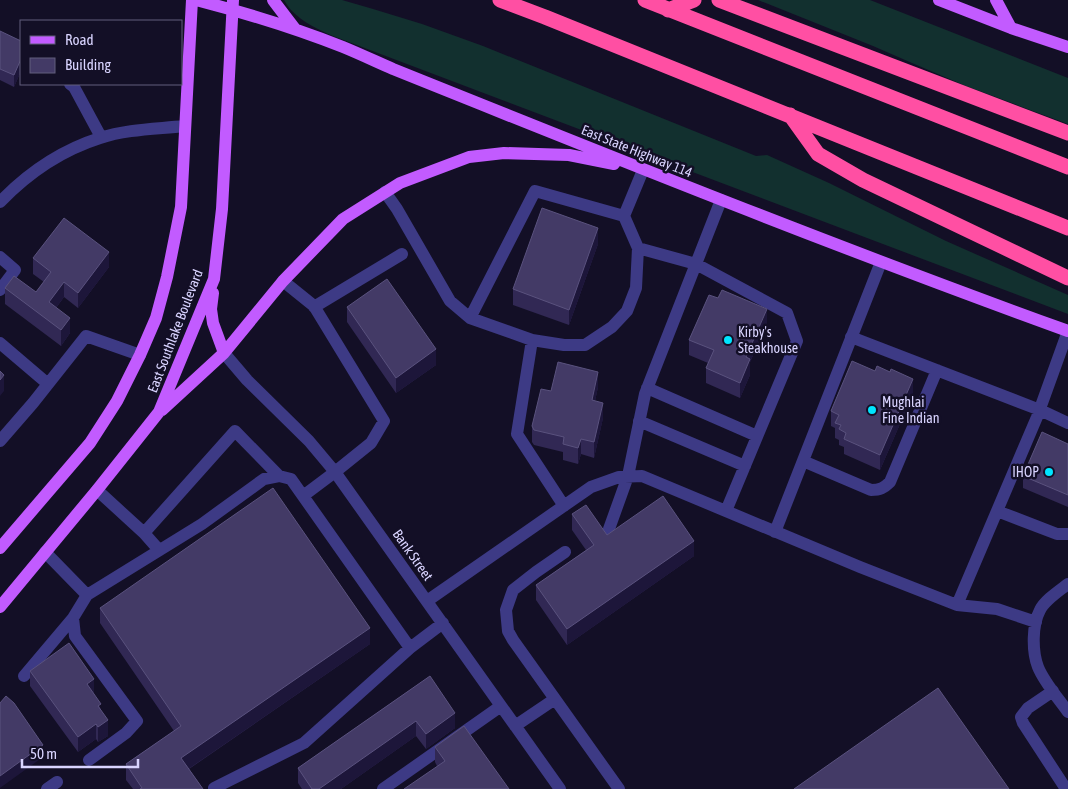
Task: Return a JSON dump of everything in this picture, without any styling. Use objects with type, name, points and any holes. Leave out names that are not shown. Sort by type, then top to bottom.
[{"type":"highway","points":[[500,0],[1068,228]]},
{"type":"highway","points":[[645,0],[1068,167]]},
{"type":"highway","points":[[668,10],[694,0]]},
{"type":"highway","points":[[719,0],[1068,133]]},
{"type":"highway","points":[[790,115],[818,154],[863,180],[1068,278]]},
{"type":"main road","name":"East State Highway 114","points":[[194,0],[232,5],[343,47],[643,170],[881,262],[1068,331]]},
{"type":"main road","name":"East Southlake Boulevard","points":[[0,548],[90,443],[117,402],[156,318],[167,277],[180,207],[194,0]]},
{"type":"main road","points":[[274,0],[295,29]]},
{"type":"main road","points":[[939,0],[1011,28],[1068,47]]},
{"type":"main road","points":[[996,0],[1011,28]]},
{"type":"main road","name":"East Southlake Boulevard","points":[[0,607],[159,412],[214,279],[222,209],[232,5]]},
{"type":"main road","points":[[159,412],[224,353],[282,281],[343,219],[400,183],[469,157],[504,154],[569,155],[643,170]]},
{"type":"main road","points":[[214,279],[211,309],[213,323],[224,353]]},
{"type":"street","points":[[71,85],[101,137]]},
{"type":"street","points":[[0,202],[28,176],[74,148],[101,137],[184,126]]},
{"type":"street","points":[[384,192],[397,210],[450,301],[470,318],[532,340],[564,345],[585,345],[612,327],[627,311],[636,288],[638,248],[624,216],[643,170]]},
{"type":"street","points":[[470,318],[535,191],[624,216]]},
{"type":"street","points":[[609,529],[628,476],[647,388],[721,200]]},
{"type":"street","points":[[638,248],[696,264],[788,313],[797,341],[726,511]]},
{"type":"street","points":[[314,307],[402,254]]},
{"type":"street","points":[[0,257],[15,270],[0,290]]},
{"type":"street","points":[[775,532],[881,262]]},
{"type":"street","points":[[282,281],[314,307],[384,421],[371,443],[303,496]]},
{"type":"street","points":[[957,605],[1040,410],[1068,331]]},
{"type":"street","points":[[0,441],[86,336],[140,355]]},
{"type":"street","points":[[851,337],[1040,410],[1068,423]]},
{"type":"street","points":[[532,340],[517,434],[564,506]]},
{"type":"street","points":[[0,343],[48,384]]},
{"type":"street","name":"Bank Street","points":[[224,353],[247,380],[309,441],[335,472],[560,789]]},
{"type":"street","points":[[803,461],[871,490],[884,488],[890,482],[937,370]]},
{"type":"street","points":[[647,388],[757,436]]},
{"type":"street","points":[[639,421],[745,466]]},
{"type":"street","points":[[144,533],[236,431],[279,476]]},
{"type":"street","points":[[24,676],[73,618],[87,595],[202,524],[264,478],[279,476],[291,479],[410,648]]},
{"type":"street","points":[[427,601],[591,487],[619,477],[642,476],[860,567],[957,605],[997,609],[1036,622]]},
{"type":"street","points":[[97,490],[144,533],[159,550]]},
{"type":"street","points":[[997,511],[1057,534],[1068,534]]},
{"type":"street","points":[[45,552],[87,595]]},
{"type":"street","points":[[565,552],[513,590],[506,610],[508,630],[513,640],[619,789]]},
{"type":"street","points":[[1068,584],[1040,609],[1034,630],[1034,649],[1038,667],[1068,712]]},
{"type":"street","points":[[73,618],[75,636],[136,721],[126,733],[89,760]]},
{"type":"street","points":[[214,788],[304,743],[410,648],[443,623]]},
{"type":"street","points":[[1053,691],[1028,708],[1021,717],[1063,774],[1066,789]]},
{"type":"street","points":[[516,726],[555,699]]},
{"type":"street","points":[[383,789],[502,706]]},
{"type":"green space","points":[[284,0],[342,0],[422,24],[483,46],[756,156],[767,155],[829,183],[946,241],[1068,295],[1068,314],[333,36],[300,18]]},
{"type":"green space","points":[[758,0],[870,0],[1068,78],[1068,124],[966,86]]},
{"type":"building","points":[[0,31],[20,41],[20,61],[14,75],[0,69]]},
{"type":"building","points":[[542,208],[598,228],[569,310],[513,289]]},
{"type":"building","points":[[64,218],[109,252],[78,293],[64,282],[49,302],[70,318],[61,330],[5,288],[14,276],[36,292],[51,272],[33,258]]},
{"type":"building","points":[[387,279],[436,349],[396,378],[347,307]]},
{"type":"building","name":"Kirby's Steakhouse","points":[[722,290],[767,309],[746,357],[750,359],[740,383],[706,368],[714,350],[689,340],[709,295],[718,298]]},
{"type":"building","name":"Mughlai Fine Indian","points":[[852,361],[875,371],[877,366],[890,372],[891,369],[913,379],[880,455],[844,439],[846,433],[839,429],[841,425],[835,423],[839,415],[831,411]]},
{"type":"building","points":[[558,362],[598,372],[592,400],[603,403],[594,442],[581,439],[578,448],[563,444],[564,437],[534,430],[532,426],[541,389],[551,391]]},
{"type":"building","points":[[0,371],[4,375],[0,380]]},
{"type":"building","name":"IHOP","points":[[1042,432],[1068,444],[1068,495],[1023,476]]},
{"type":"building","points":[[273,488],[370,628],[181,758],[203,789],[140,789],[142,788],[126,764],[181,726],[100,608]]},
{"type":"building","points":[[663,496],[694,541],[567,629],[536,585],[594,545],[572,514],[586,505],[607,535]]},
{"type":"building","points":[[69,643],[94,679],[87,684],[101,704],[98,706],[108,720],[98,727],[96,724],[78,737],[30,671]]},
{"type":"building","points":[[430,676],[455,713],[426,734],[416,721],[319,789],[312,789],[298,768]]},
{"type":"building","points":[[938,688],[1009,789],[794,789]]},
{"type":"building","points":[[6,696],[14,703],[43,745],[0,776],[0,703]]},
{"type":"building","points":[[464,726],[509,789],[404,789],[445,761],[435,747]]},
{"type":"place","name":"Kirby's Steakhouse","points":[[728,340]]},
{"type":"place","name":"Mughlai Fine Indian","points":[[872,410]]},
{"type":"place","name":"IHOP","points":[[1049,472]]}]
